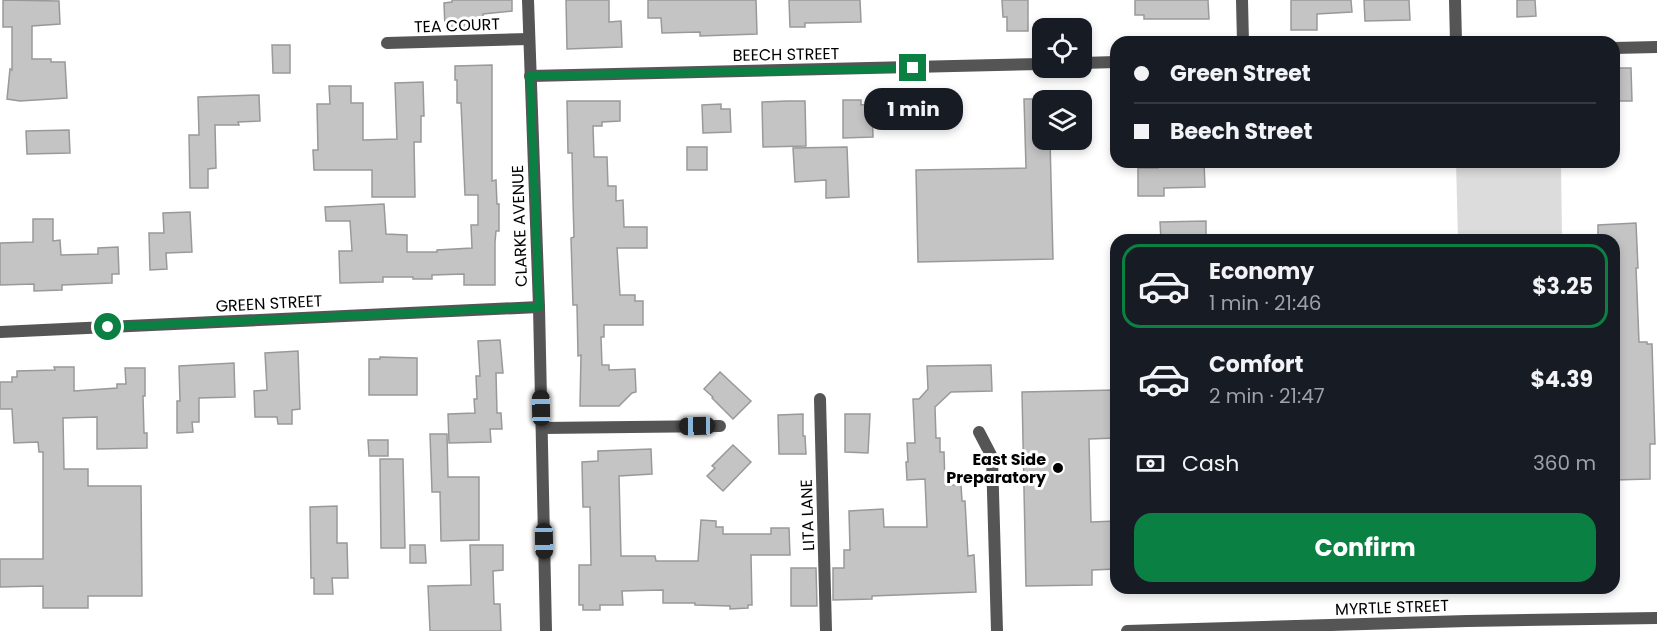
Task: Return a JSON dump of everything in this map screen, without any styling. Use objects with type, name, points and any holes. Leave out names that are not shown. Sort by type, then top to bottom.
[{"type":"street","name":"CLARKE AVENUE","points":[[528,0],[539,307],[546,631]]},
{"type":"street","points":[[1242,0],[1244,36]]},
{"type":"street","points":[[1455,0],[1456,36]]},
{"type":"street","name":"TEA COURT","points":[[387,43],[528,39]]},
{"type":"street","points":[[1620,48],[1657,47]]},
{"type":"street","points":[[1092,63],[1110,62]]},
{"type":"street","name":"BEECH STREET","points":[[530,76],[1032,64]]},
{"type":"street","name":"GREEN STREET","points":[[0,332],[539,307]]},
{"type":"street","name":"LITA LANE","points":[[820,399],[826,631]]},
{"type":"street","points":[[542,428],[720,426]]},
{"type":"street","points":[[979,432],[992,457],[997,631]]},
{"type":"street","name":"MYRTLE STREET","points":[[1127,631],[1467,626],[1657,618]]},
{"type":"shaded area","points":[[1456,168],[1561,168],[1562,234],[1458,234]]},
{"type":"building","points":[[3,0],[59,1],[60,24],[32,26],[32,59],[65,62],[67,98],[20,101],[7,99],[10,69],[12,70],[12,27],[3,27]]},
{"type":"building","points":[[452,0],[512,0],[512,11],[483,14],[483,24],[464,24],[464,27],[445,28],[444,3],[452,2]]},
{"type":"building","points":[[566,0],[609,0],[609,22],[621,21],[622,47],[567,49]]},
{"type":"building","points":[[648,0],[756,0],[757,34],[700,36],[700,32],[662,33],[661,18],[648,18]]},
{"type":"building","points":[[789,0],[860,0],[861,22],[805,23],[805,27],[790,27]]},
{"type":"building","points":[[1002,0],[1028,0],[1028,31],[1007,31],[1007,17],[1003,17]]},
{"type":"building","points":[[1135,0],[1208,0],[1209,19],[1144,19],[1144,15],[1135,15]]},
{"type":"building","points":[[1291,0],[1351,0],[1352,12],[1317,14],[1317,30],[1291,30]]},
{"type":"building","points":[[1364,0],[1409,0],[1410,20],[1365,21]]},
{"type":"building","points":[[1517,0],[1535,0],[1536,16],[1517,17]]},
{"type":"building","points":[[272,45],[290,45],[290,73],[273,73]]},
{"type":"building","points":[[492,65],[492,181],[496,180],[497,204],[499,204],[499,231],[496,231],[495,242],[495,285],[464,285],[464,274],[432,275],[432,279],[383,277],[383,282],[340,283],[339,251],[352,251],[350,221],[326,221],[325,207],[384,204],[386,234],[407,235],[407,252],[437,252],[437,250],[472,248],[471,225],[478,225],[478,195],[465,195],[461,103],[457,103],[455,66]]},
{"type":"building","points":[[1620,68],[1631,68],[1632,101],[1620,101]]},
{"type":"building","points":[[423,82],[424,116],[421,116],[421,142],[414,142],[415,197],[372,197],[372,170],[314,170],[313,150],[318,150],[317,104],[330,104],[329,86],[351,86],[351,103],[363,103],[363,140],[397,139],[395,83]]},
{"type":"building","points":[[259,95],[260,121],[238,122],[239,125],[215,125],[216,168],[208,169],[208,188],[190,188],[189,135],[199,135],[198,97]]},
{"type":"building","points":[[1024,99],[1032,99],[1032,150],[1050,150],[1053,259],[918,262],[916,170],[1026,168]]},
{"type":"building","points":[[843,100],[861,100],[861,105],[872,104],[873,137],[843,138]]},
{"type":"building","points":[[567,101],[620,101],[620,121],[602,122],[602,126],[593,126],[594,157],[607,157],[608,186],[616,186],[616,201],[623,200],[624,227],[647,227],[647,248],[617,248],[620,295],[635,295],[635,301],[643,301],[643,325],[604,325],[604,337],[601,337],[602,365],[609,365],[609,370],[635,369],[636,392],[619,406],[580,406],[581,355],[578,356],[577,305],[573,305],[572,153],[568,153]]},
{"type":"building","points":[[805,101],[806,146],[763,147],[762,102]]},
{"type":"building","points":[[721,104],[721,109],[730,109],[731,132],[703,133],[702,105]]},
{"type":"building","points":[[69,130],[70,153],[27,154],[26,131]]},
{"type":"building","points":[[687,147],[707,147],[707,170],[687,170]]},
{"type":"building","points":[[847,147],[849,197],[826,198],[826,180],[795,182],[793,148]]},
{"type":"building","points":[[1138,168],[1204,168],[1205,187],[1164,188],[1164,196],[1138,196]]},
{"type":"building","points":[[190,212],[192,252],[166,253],[167,269],[150,270],[149,233],[164,233],[163,213]]},
{"type":"building","points":[[33,219],[53,219],[53,241],[60,240],[61,255],[98,254],[98,248],[118,247],[119,274],[112,274],[112,283],[62,285],[62,290],[34,291],[34,284],[0,285],[0,243],[33,242]]},
{"type":"building","points":[[1206,221],[1206,234],[1161,234],[1160,222]]},
{"type":"building","points":[[1636,223],[1639,342],[1652,344],[1655,444],[1650,444],[1650,479],[1620,480],[1620,234],[1598,234],[1598,225]]},
{"type":"building","points":[[500,340],[503,373],[496,373],[497,413],[501,413],[502,429],[490,429],[491,442],[449,443],[448,414],[475,413],[476,376],[480,376],[478,341]]},
{"type":"building","points":[[298,351],[300,409],[292,410],[292,424],[278,424],[277,417],[255,417],[254,391],[267,390],[265,353]]},
{"type":"building","points":[[380,357],[417,358],[417,395],[369,395],[369,359],[380,359]]},
{"type":"building","points":[[234,363],[235,397],[199,398],[199,422],[192,422],[193,432],[177,433],[177,401],[180,401],[179,366]]},
{"type":"building","points":[[991,365],[992,391],[951,392],[935,407],[936,438],[940,438],[940,452],[944,452],[945,485],[961,485],[962,501],[965,501],[968,556],[974,555],[976,592],[872,596],[872,599],[833,600],[833,568],[844,568],[844,550],[850,550],[849,511],[883,509],[884,527],[927,527],[925,479],[907,480],[906,462],[908,462],[907,443],[915,443],[913,399],[919,399],[928,389],[927,366]]},
{"type":"building","points":[[54,367],[74,367],[74,391],[117,388],[117,384],[126,384],[125,368],[145,368],[145,396],[143,396],[144,433],[147,433],[147,448],[97,449],[97,417],[63,418],[64,469],[88,469],[88,486],[141,486],[142,596],[88,596],[88,608],[43,608],[43,586],[0,587],[0,559],[43,559],[43,452],[39,452],[38,442],[14,443],[12,409],[0,409],[0,382],[12,382],[12,377],[17,377],[17,371],[55,370]]},
{"type":"building","points":[[720,372],[751,401],[733,419],[704,389]]},
{"type":"building","points":[[1110,390],[1110,438],[1089,439],[1091,522],[1110,521],[1110,569],[1092,570],[1092,585],[1026,586],[1022,392]]},
{"type":"building","points":[[803,414],[806,454],[779,454],[778,415]]},
{"type":"building","points":[[845,414],[870,414],[868,453],[845,452]]},
{"type":"building","points":[[430,434],[447,434],[448,477],[479,477],[479,540],[441,541],[440,492],[432,492]]},
{"type":"building","points":[[368,440],[388,440],[388,456],[369,456]]},
{"type":"building","points":[[733,445],[751,462],[723,491],[707,476],[715,468],[712,466]]},
{"type":"building","points":[[651,449],[652,474],[619,476],[621,556],[655,556],[656,561],[698,561],[701,520],[716,521],[716,527],[723,527],[723,534],[771,534],[771,528],[789,528],[790,555],[751,555],[752,605],[748,605],[748,608],[730,609],[730,606],[663,603],[663,590],[622,591],[623,605],[600,605],[600,610],[583,610],[583,605],[579,605],[579,565],[591,565],[590,507],[583,507],[582,462],[598,461],[598,451]]},
{"type":"building","points":[[380,459],[403,459],[405,548],[381,548]]},
{"type":"building","points":[[337,506],[337,543],[347,543],[348,578],[332,578],[333,594],[314,594],[314,578],[311,578],[310,507]]},
{"type":"building","points":[[410,545],[425,545],[426,563],[410,563]]},
{"type":"building","points":[[470,545],[503,545],[503,570],[493,571],[494,604],[500,604],[501,631],[430,631],[428,586],[471,585]]},
{"type":"building","points":[[791,568],[816,568],[817,606],[791,606]]},
{"type":"place","name":"East Side Preparatory","points":[[1058,468]]},
{"type":"route","points":[[108,327],[539,307],[530,76],[913,68]]}]
